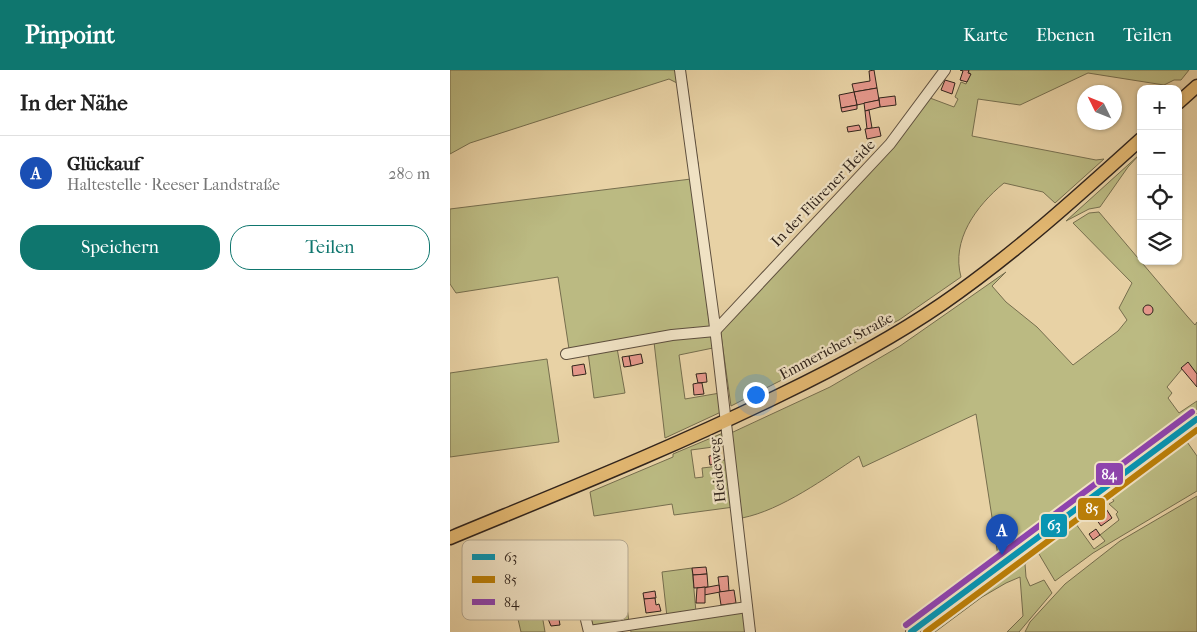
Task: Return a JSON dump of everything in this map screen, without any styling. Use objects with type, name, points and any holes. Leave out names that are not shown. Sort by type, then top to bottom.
[{"type":"main road","points":[[1182,100],[1197,86]]},
{"type":"main road","name":"Emmericher Straße","points":[[450,538],[727,421],[842,365],[942,304],[1036,232],[1137,143]]},
{"type":"street","name":"Heideweg","points":[[680,70],[727,421],[750,632]]},
{"type":"street","name":"In der Flürener Heide","points":[[715,330],[890,144],[945,70]]},
{"type":"street","points":[[566,354],[663,336],[715,330]]},
{"type":"street","points":[[911,632],[1197,419]]},
{"type":"street","points":[[589,632],[747,608]]},
{"type":"shaded area","points":[[450,70],[685,70],[698,164],[679,84],[669,79],[470,143],[450,154]]},
{"type":"shaded area","points":[[968,70],[1189,70],[1181,80],[1174,80],[1164,85],[1088,73],[1020,105],[978,99],[972,136],[1096,160],[1104,159],[1055,203],[1043,192],[1004,183],[984,202],[968,225],[960,250],[961,277],[899,320],[731,406],[720,328],[930,98],[954,107],[958,99],[955,97],[961,82],[966,84],[970,74]]},
{"type":"shaded area","points":[[1137,157],[1100,207],[1089,209],[1066,221]]},
{"type":"shaded area","points":[[691,179],[710,328],[569,349],[558,277],[456,293],[450,284],[450,209]]},
{"type":"shaded area","points":[[1099,212],[1137,257],[1137,265],[1144,265],[1195,325],[1197,322],[1197,374],[1187,363],[1167,387],[1172,393],[1168,398],[1179,413],[1197,401],[1197,409],[998,556],[976,414],[863,467],[859,456],[788,501],[742,518],[731,433],[830,387],[900,346],[1006,272],[992,286],[1006,302],[1037,327],[1073,365],[1118,331],[1127,320],[1119,308],[1132,283],[1073,223],[1089,213]]},
{"type":"shaded area","points":[[709,334],[712,336],[713,348],[679,355],[685,399],[720,393],[721,412],[665,438],[654,342]]},
{"type":"shaded area","points":[[617,348],[625,393],[594,398],[588,352]]},
{"type":"shaded area","points":[[547,359],[559,442],[450,457],[450,373]]},
{"type":"shaded area","points":[[723,433],[728,445],[691,450],[695,478],[703,477],[702,468],[720,466],[720,461],[728,459],[734,507],[674,515],[672,504],[594,516],[590,492],[673,457],[673,454]]},
{"type":"shaded area","points":[[1185,439],[1197,456],[1197,491],[1093,553],[1055,581],[1036,549],[1078,518],[1079,521],[1076,524],[1094,549],[1105,541],[1100,535],[1119,520],[1116,514],[1118,512],[1109,504],[1114,501],[1111,497],[1103,499]]},
{"type":"shaded area","points":[[1197,496],[1197,632],[1025,632],[1030,622],[1065,584],[1120,541]]},
{"type":"shaded area","points":[[1031,556],[1031,559],[1025,564],[1026,577],[1030,586],[1044,580],[1052,593],[1019,632],[1007,632],[1023,616],[1020,577],[982,597],[935,632],[924,632],[990,583]]},
{"type":"shaded area","points":[[692,568],[696,612],[667,617],[662,572]]},
{"type":"shaded area","points":[[744,611],[746,632],[631,632],[630,628]]},
{"type":"shaded area","points":[[628,615],[629,622],[590,626],[589,620],[628,620]]},
{"type":"shaded area","points":[[518,620],[543,620],[545,632],[521,632]]},
{"type":"building","points":[[874,70],[877,88],[854,92],[852,84],[870,81],[869,71]]},
{"type":"building","points":[[960,70],[969,70],[968,73],[971,74],[967,82],[960,80],[963,71]]},
{"type":"building","points":[[945,80],[955,83],[952,94],[941,90]]},
{"type":"building","points":[[877,88],[879,100],[857,105],[854,92]]},
{"type":"building","points":[[854,92],[857,105],[841,108],[839,95]]},
{"type":"building","points":[[895,96],[896,105],[880,107],[879,98]]},
{"type":"building","points":[[879,100],[880,107],[865,111],[864,103]]},
{"type":"building","points":[[857,105],[857,109],[842,112],[841,108]]},
{"type":"building","points":[[869,110],[872,128],[867,129],[865,111]]},
{"type":"building","points":[[859,125],[861,130],[848,132],[847,127]]},
{"type":"building","points":[[879,127],[881,136],[867,139],[865,129]]},
{"type":"building","points":[[1146,305],[1150,305],[1153,310],[1152,314],[1146,315],[1143,312],[1143,308]]},
{"type":"building","points":[[641,354],[643,363],[631,366],[629,356]]},
{"type":"building","points":[[629,356],[631,366],[624,367],[622,357]]},
{"type":"building","points":[[1188,362],[1197,374],[1197,387],[1181,368]]},
{"type":"building","points":[[584,364],[586,374],[573,376],[572,366]]},
{"type":"building","points":[[706,373],[707,382],[698,383],[696,374]]},
{"type":"building","points":[[702,383],[704,394],[694,395],[693,384]]},
{"type":"building","points":[[719,455],[720,463],[710,465],[709,456]]},
{"type":"building","points":[[1103,504],[1112,518],[1101,526],[1092,513]]},
{"type":"building","points":[[1096,529],[1100,535],[1093,540],[1089,534]]},
{"type":"building","points":[[706,567],[707,574],[693,575],[692,568]]},
{"type":"building","points":[[707,574],[708,587],[694,588],[693,575]]},
{"type":"building","points":[[728,576],[729,591],[720,592],[718,577]]},
{"type":"building","points":[[719,585],[720,592],[704,595],[703,588]]},
{"type":"building","points":[[705,587],[705,603],[696,603],[697,588]]},
{"type":"building","points":[[734,590],[736,603],[721,605],[719,592]]},
{"type":"building","points":[[655,591],[656,598],[644,599],[643,593]]},
{"type":"building","points":[[655,598],[656,605],[659,604],[661,611],[646,613],[644,599]]},
{"type":"building","points":[[548,620],[559,620],[560,625],[551,626]]},
{"type":"transit line","name":"84","points":[[906,625],[1192,412]]},
{"type":"transit line","name":"63","points":[[911,632],[1197,419]]},
{"type":"transit line","name":"85","points":[[926,632],[1197,430]]},
{"type":"place","name":"Glückauf","points":[[1002,555]]}]
